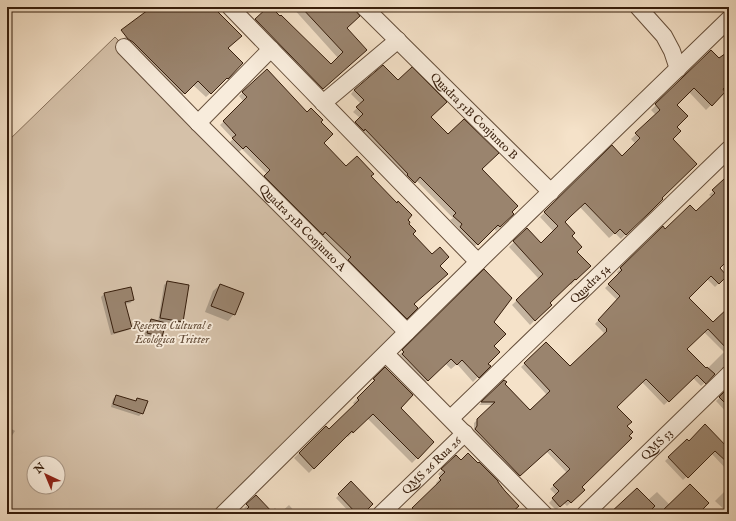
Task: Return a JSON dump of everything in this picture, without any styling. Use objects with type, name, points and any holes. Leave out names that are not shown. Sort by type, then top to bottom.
[{"type":"street","points":[[230,7],[478,262]]},
{"type":"street","name":"Quadra 51B Conjunto B","points":[[364,7],[551,192]]},
{"type":"street","points":[[638,7],[664,36],[672,51],[678,69]]},
{"type":"street","points":[[223,514],[478,262],[729,19]]},
{"type":"street","points":[[324,103],[398,40]]},
{"type":"street","name":"Quadra 51B Conjunto A","points":[[124,47],[407,332]]},
{"type":"street","points":[[198,123],[271,49]]},
{"type":"street","name":"Quadra 54","points":[[451,418],[729,149]]},
{"type":"street","points":[[386,354],[451,418],[544,514]]},
{"type":"street","name":"QMS 53","points":[[585,514],[729,374]]},
{"type":"street","name":"QMS 26 Rua 26","points":[[381,514],[465,433]]},
{"type":"green space","name":"Reserva Cultural e Ecológica Tritter","points":[[115,37],[404,332],[222,514],[7,514],[7,142]]},
{"type":"building","points":[[152,7],[213,7],[242,36],[228,48],[243,63],[211,94],[198,81],[185,94],[133,42],[128,39],[121,30]]},
{"type":"building","points":[[268,7],[271,7],[280,16],[281,15],[331,64],[343,52],[301,7],[355,7],[355,10],[360,16],[347,28],[367,50],[323,89],[255,19]]},
{"type":"building","points":[[711,50],[719,58],[729,51],[729,83],[723,89],[725,92],[712,106],[694,88],[677,105],[688,116],[677,127],[681,131],[673,139],[697,164],[626,235],[620,229],[615,234],[585,203],[572,215],[565,222],[575,233],[572,236],[582,247],[577,252],[591,266],[550,303],[552,305],[535,321],[516,300],[543,274],[513,241],[527,228],[541,243],[558,226],[544,212],[612,145],[622,156],[640,138],[635,133],[660,110],[655,104]]},
{"type":"building","points":[[383,65],[398,80],[412,67],[447,102],[431,117],[448,134],[464,119],[499,153],[482,169],[518,206],[512,212],[514,214],[500,227],[498,225],[478,245],[460,227],[462,224],[453,216],[456,213],[420,177],[415,183],[365,129],[364,131],[355,122],[363,114],[356,107],[364,100],[354,90]]},
{"type":"building","points":[[267,69],[307,112],[311,108],[323,120],[321,122],[333,134],[324,143],[346,166],[357,156],[374,174],[371,176],[397,203],[398,201],[412,215],[408,220],[410,222],[409,224],[416,231],[413,234],[432,254],[440,247],[449,257],[440,266],[448,274],[414,304],[418,308],[407,319],[348,260],[351,257],[325,232],[323,235],[264,176],[270,170],[246,146],[243,149],[232,138],[236,135],[223,121],[247,97],[242,92]]},
{"type":"building","points":[[724,179],[729,184],[729,259],[720,268],[727,276],[719,284],[711,276],[689,298],[713,322],[729,307],[729,351],[708,329],[687,349],[706,368],[707,367],[715,374],[706,384],[697,375],[669,402],[646,379],[617,407],[632,422],[627,426],[633,432],[629,436],[632,438],[582,487],[585,490],[571,503],[568,500],[560,507],[552,498],[559,491],[553,485],[570,469],[550,449],[520,476],[475,429],[477,426],[477,419],[495,402],[481,402],[504,380],[507,382],[505,384],[530,410],[550,391],[524,363],[546,342],[570,366],[607,331],[607,329],[598,320],[620,296],[608,284],[622,270],[620,268],[663,226],[665,229],[690,205],[696,211],[715,193],[712,190]]},
{"type":"building","points":[[484,269],[512,298],[494,322],[506,334],[494,346],[500,352],[488,364],[491,366],[479,378],[462,360],[457,365],[451,359],[428,381],[402,354],[404,352],[402,350]]},
{"type":"building","points":[[167,281],[189,285],[183,322],[160,318]]},
{"type":"building","points":[[220,284],[244,293],[235,315],[211,306]]},
{"type":"building","points":[[131,287],[134,300],[125,302],[132,328],[114,333],[104,293]]},
{"type":"building","points":[[151,319],[166,323],[162,337],[147,333]]},
{"type":"building","points":[[385,367],[413,395],[401,408],[434,442],[418,459],[373,414],[353,433],[352,431],[314,469],[299,453],[326,426],[329,429],[359,400],[357,398],[375,380],[373,379]]},
{"type":"building","points":[[728,388],[729,389],[729,407],[719,397]]},
{"type":"building","points":[[116,395],[136,401],[137,398],[148,401],[143,414],[113,404]]},
{"type":"building","points":[[705,424],[729,449],[729,464],[715,451],[688,478],[668,457],[687,439],[689,441]]},
{"type":"building","points":[[468,453],[498,481],[519,506],[510,514],[417,514],[412,508],[441,480],[439,478],[445,472],[441,469],[456,455],[461,460]]},
{"type":"building","points":[[351,481],[373,504],[363,514],[357,514],[338,494]]},
{"type":"building","points":[[690,484],[709,503],[698,514],[659,514]]},
{"type":"building","points":[[637,488],[655,506],[647,514],[609,514]]},
{"type":"building","points":[[256,495],[274,514],[242,514],[249,507],[246,504]]}]
